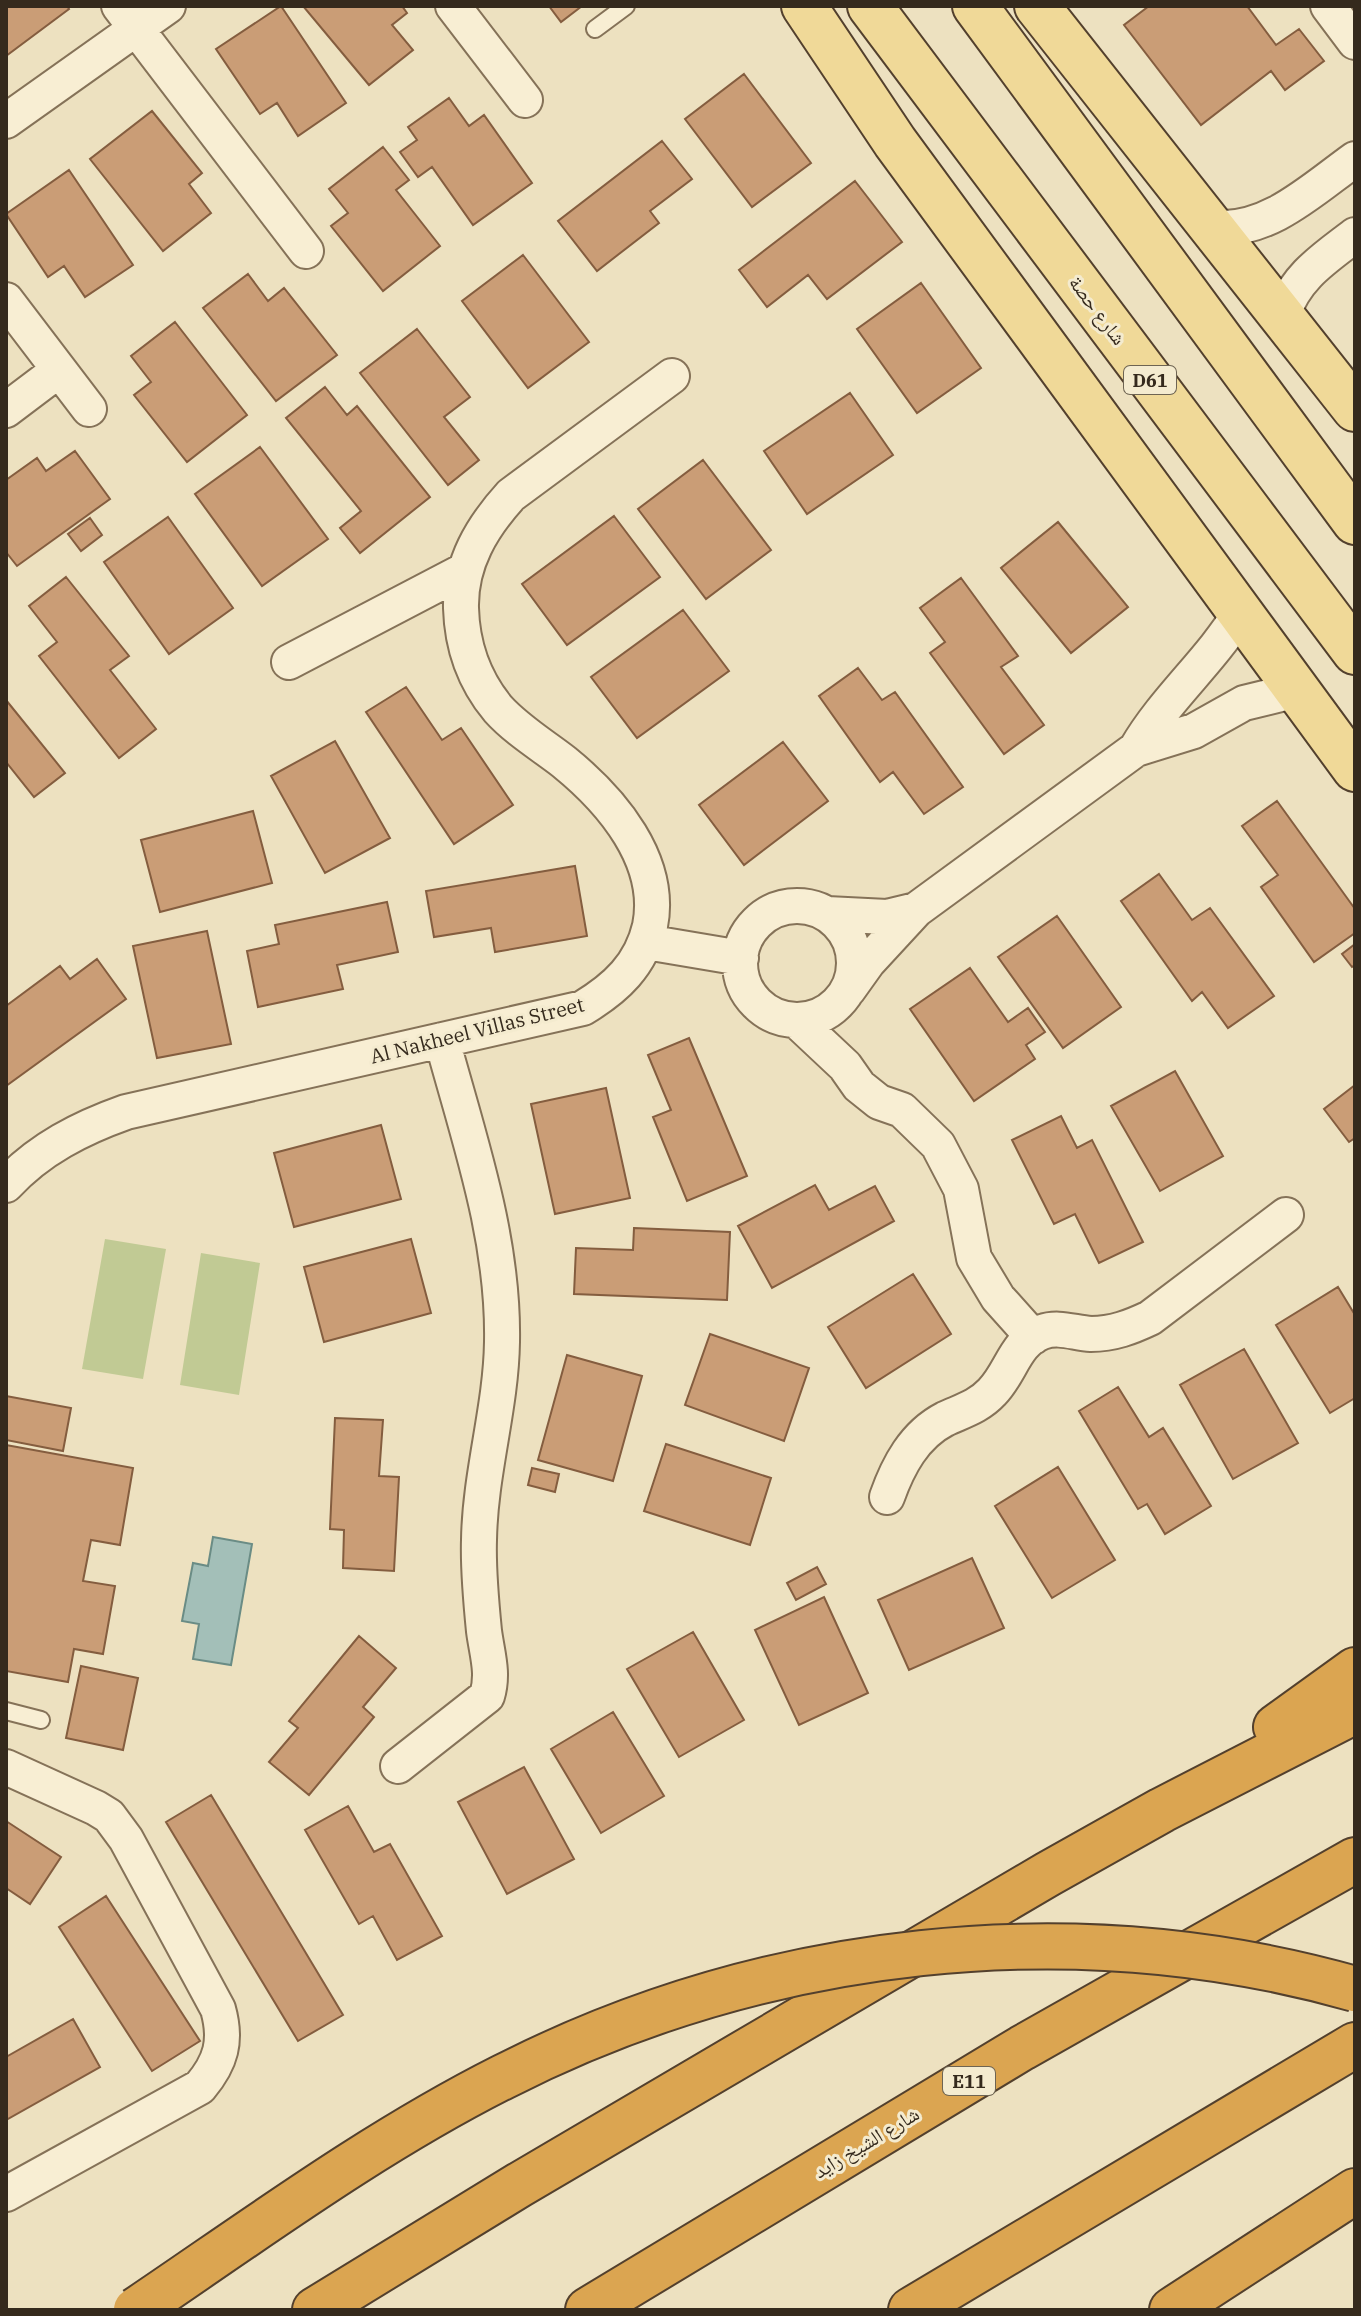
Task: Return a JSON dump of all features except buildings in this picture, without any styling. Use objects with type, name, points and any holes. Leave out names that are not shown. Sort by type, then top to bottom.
[{"type":"highway","points":[[1162,1810],[1355,1670]]},
{"type":"highway","points":[[315,2310],[519,2185],[1162,1810],[1355,1711]]},
{"type":"highway","name":"شارع الشيخ زايد","points":[[588,2310],[1022,2048],[1355,1860]]},
{"type":"highway","points":[[136,2310],[372,2151],[505,2076],[644,2017],[774,1977],[862,1959],[938,1950],[1089,1946],[1239,1962],[1355,1989]]},
{"type":"highway","points":[[911,2310],[1355,2045]]},
{"type":"highway","points":[[1172,2310],[1355,2191]]},
{"type":"main road","points":[[804,6],[895,142],[1355,769]]},
{"type":"main road","name":"شارع حصة","points":[[870,6],[1355,652]]},
{"type":"main road","points":[[975,6],[1355,522]]},
{"type":"main road","points":[[1037,6],[1355,409]]},
{"type":"street","points":[[6,121],[128,17],[168,6]]},
{"type":"street","points":[[453,6],[525,100]]},
{"type":"street","points":[[1328,6],[1355,42]]},
{"type":"street","points":[[128,17],[306,251]]},
{"type":"street","points":[[1215,228],[1234,230],[1269,218],[1355,159]]},
{"type":"street","points":[[1283,314],[1295,286],[1309,270],[1355,235]]},
{"type":"street","points":[[6,300],[89,409]]},
{"type":"street","points":[[6,410],[59,370]]},
{"type":"street","name":"Al Nakheel Villas Street","points":[[9,1174],[86,1127],[126,1112],[583,1008],[621,980],[646,942],[653,911],[640,850],[607,804],[566,764],[520,730],[481,685],[469,658],[462,629],[465,570],[484,529],[511,495],[672,376]]},
{"type":"street","points":[[289,662],[465,570]]},
{"type":"street","points":[[1136,749],[1151,723],[1209,658],[1240,613]]},
{"type":"street","points":[[845,1066],[844,996],[855,963],[847,934],[827,914],[812,907],[779,909],[752,928],[741,958],[742,976],[755,1000],[778,1017],[796,1020],[814,1018],[844,996],[868,962],[916,910],[1136,749],[1194,731],[1244,703],[1297,690]]},
{"type":"street","points":[[827,914],[887,917],[916,910]]},
{"type":"street","points":[[646,942],[741,958]]},
{"type":"street","points":[[796,1020],[845,1066],[859,1086],[879,1102],[902,1110],[938,1145],[961,1189],[968,1237],[979,1269],[998,1298],[1033,1337]]},
{"type":"street","points":[[398,1766],[487,1696],[492,1680],[484,1634],[479,1541],[487,1448],[500,1373],[502,1302],[490,1220],[442,1040]]},
{"type":"street","points":[[887,1497],[898,1467],[917,1441],[943,1420],[969,1411],[986,1399],[1000,1384],[1023,1345],[1033,1337],[1057,1329],[1090,1334],[1131,1327],[1150,1318],[1286,1215]]},
{"type":"street","points":[[6,1767],[109,1816],[126,1839],[218,2009],[224,2029],[222,2051],[214,2071],[200,2087],[6,2194]]},
{"type":"lane","points":[[595,29],[626,6]]},
{"type":"lane","points":[[6,1711],[41,1720]]},
{"type":"green space","points":[[105,1239],[166,1249],[143,1379],[82,1369]]},
{"type":"green space","points":[[201,1253],[260,1263],[239,1395],[180,1385]]},
{"type":"water","points":[[213,1537],[252,1544],[231,1665],[193,1659],[199,1624],[182,1621],[193,1563],[208,1566]]}]
